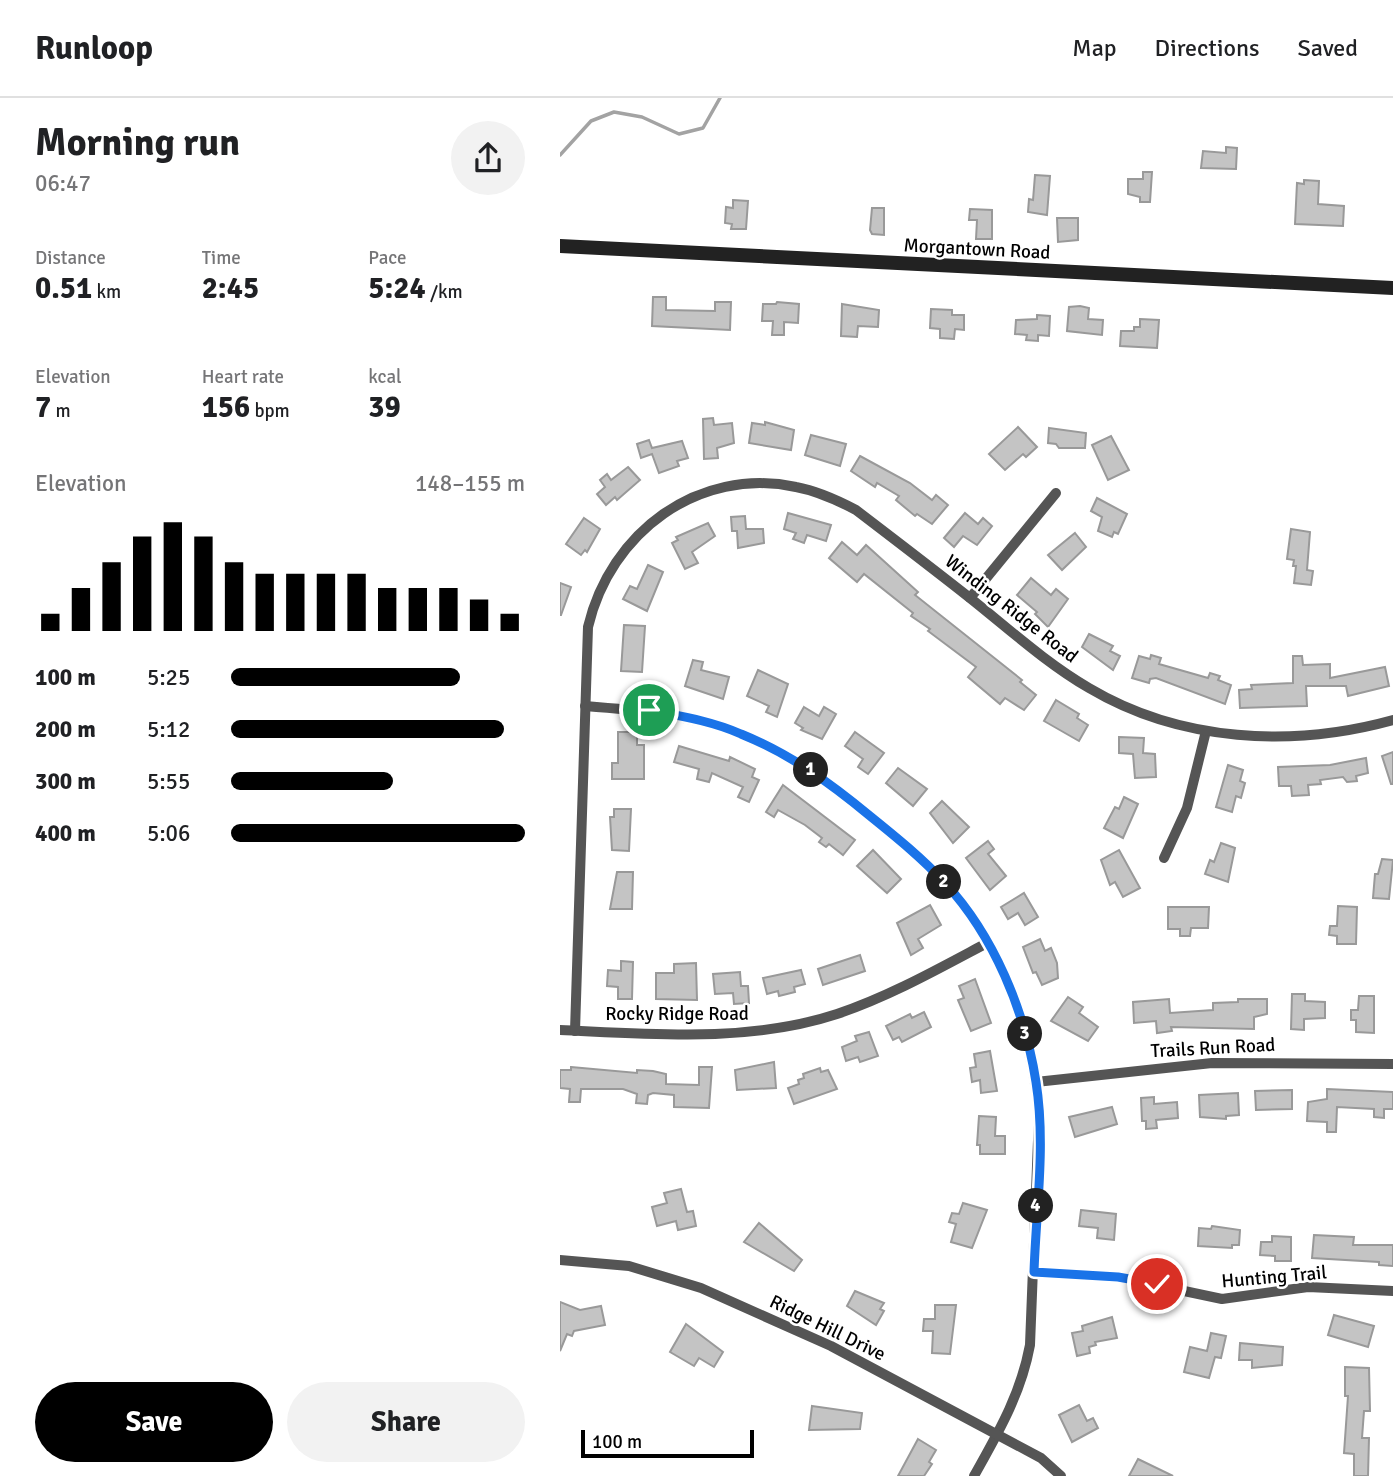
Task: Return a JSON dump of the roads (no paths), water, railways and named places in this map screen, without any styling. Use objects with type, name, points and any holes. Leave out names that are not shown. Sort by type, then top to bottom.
[{"type":"main road","name":"Morgantown Road","points":[[560,246],[1393,288]]},
{"type":"street","name":"Winding Ridge Road","points":[[575,1031],[588,627],[594,601],[611,567],[634,537],[663,513],[701,494],[742,484],[796,487],[827,496],[856,510],[1050,663],[1091,689],[1150,716],[1206,731],[1253,737],[1302,737],[1362,729],[1393,720]]},
{"type":"street","points":[[970,598],[1056,493]]},
{"type":"street","points":[[585,705],[649,710],[698,720],[739,733],[788,755],[824,778],[920,857],[947,885],[987,943],[1015,1000],[1036,1082],[1039,1115],[1030,1345],[1025,1372],[998,1434],[974,1476]]},
{"type":"street","points":[[1164,858],[1187,808],[1206,731]]},
{"type":"street","name":"Rocky Ridge Road","points":[[560,1030],[693,1035],[782,1027],[834,1015],[885,996],[987,943]]},
{"type":"street","name":"Trails Run Road","points":[[1036,1082],[1212,1063],[1393,1064]]},
{"type":"street","name":"Ridge Hill Drive","points":[[560,1260],[629,1266],[701,1288],[831,1346],[1041,1458],[1061,1476]]},
{"type":"street","name":"Hunting Trail","points":[[1034,1272],[1118,1277],[1222,1300],[1308,1287],[1393,1291]]},
{"type":"waterway","points":[[560,155],[591,121],[614,112],[642,117],[679,134],[703,128],[720,98]]}]
